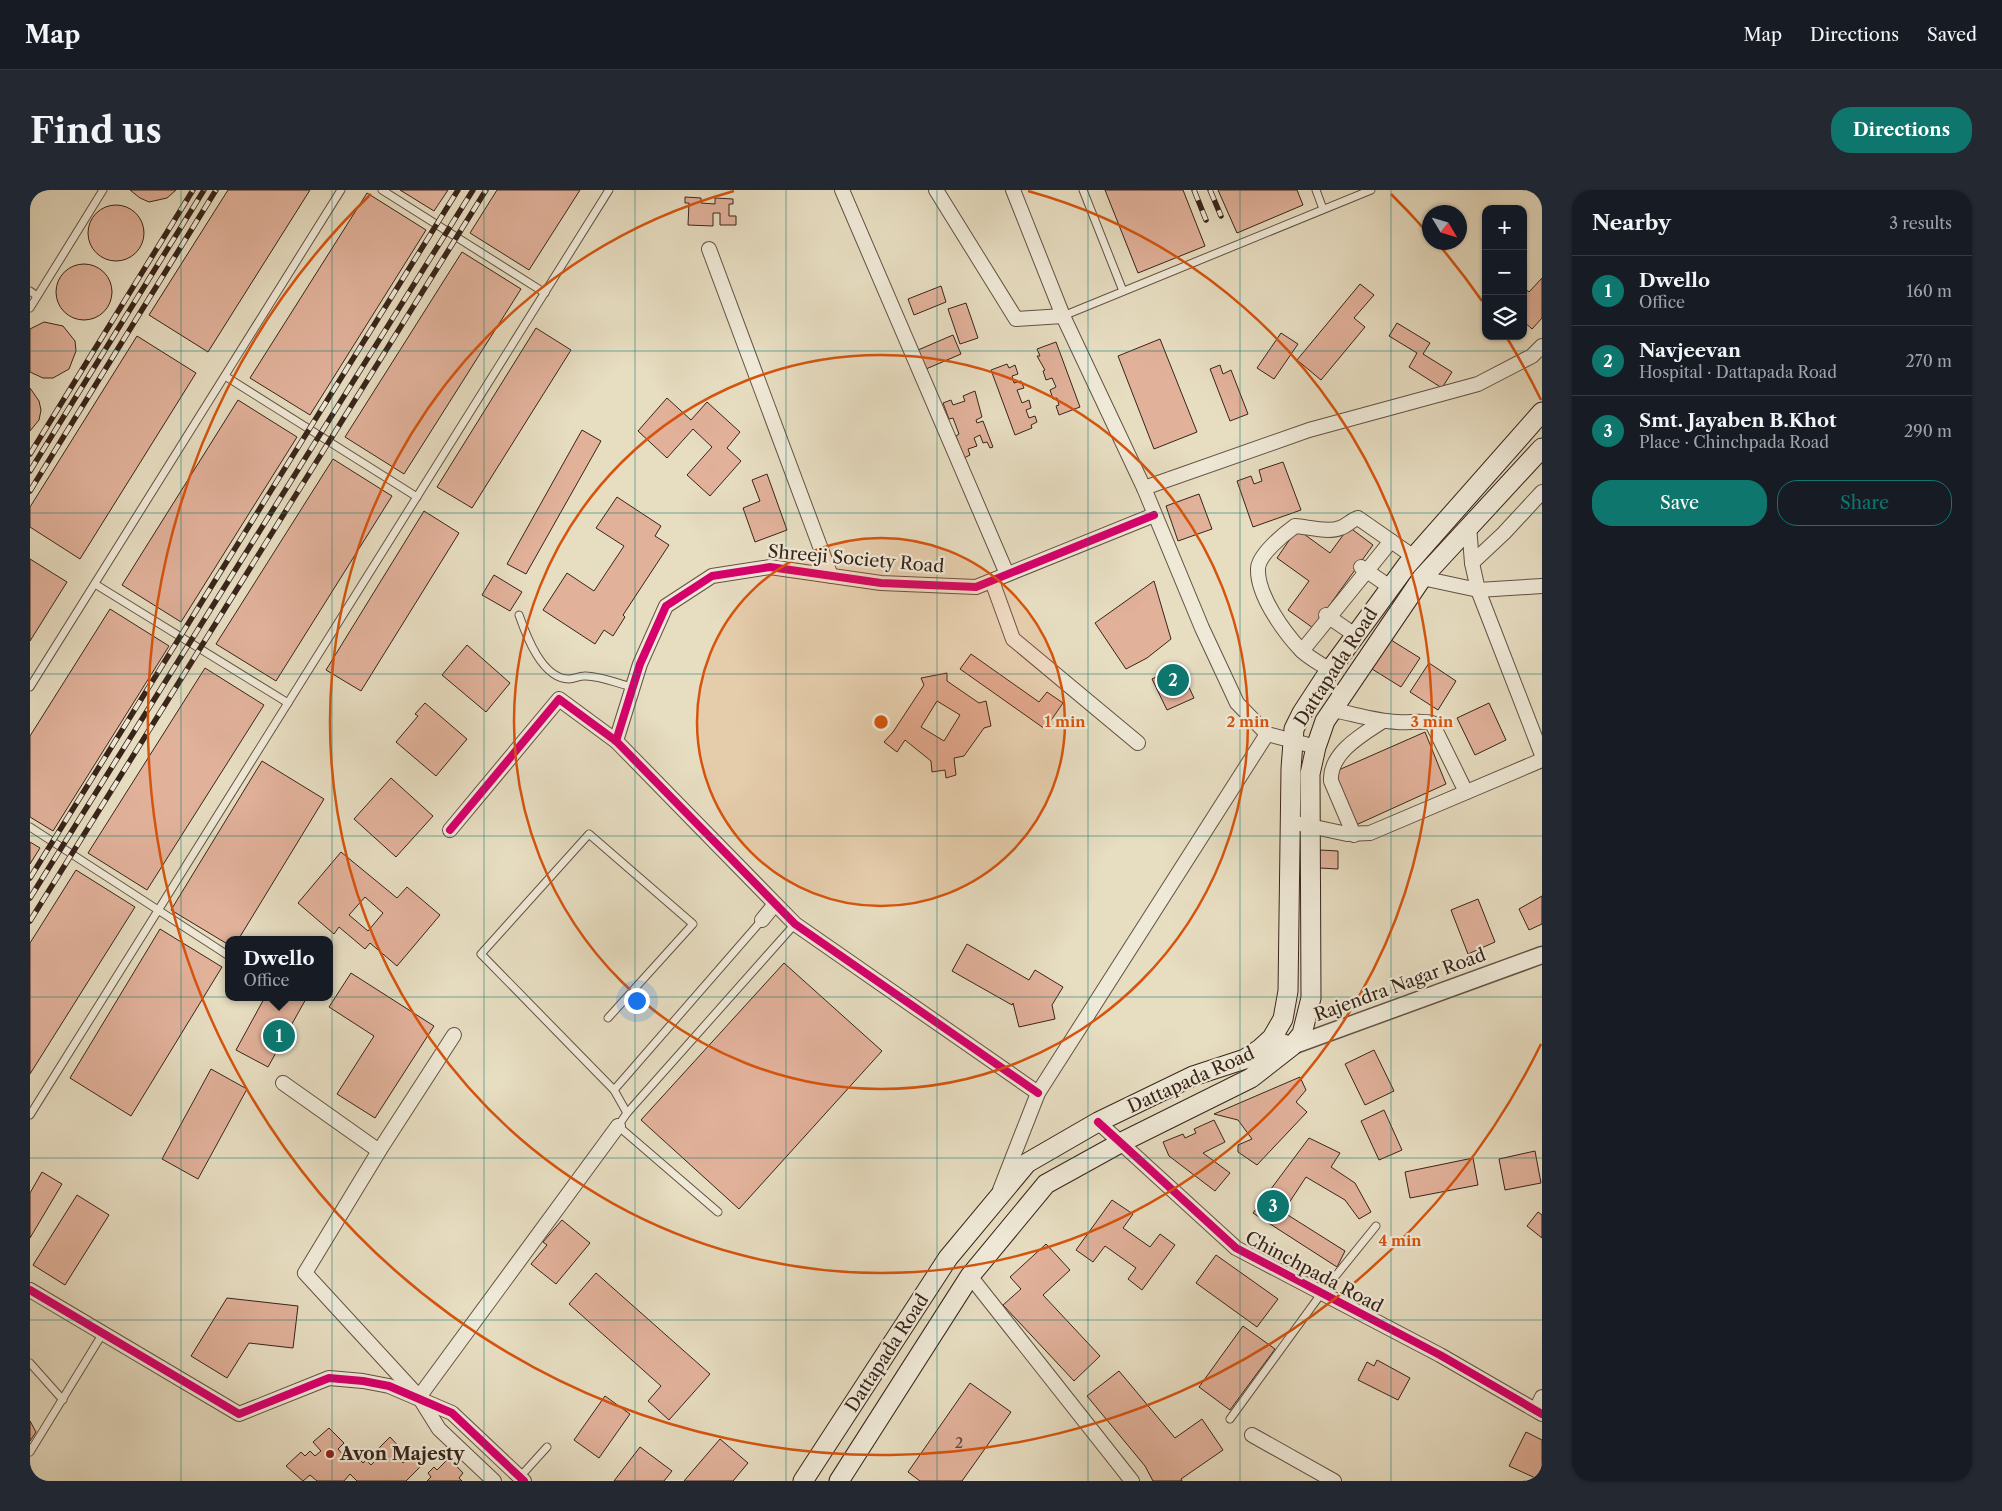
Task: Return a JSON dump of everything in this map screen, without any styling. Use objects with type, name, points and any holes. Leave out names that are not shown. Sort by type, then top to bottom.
[{"type":"main road","name":"Dattapada Road","points":[[803,1481],[948,1258],[1027,1163],[1098,1122],[1192,1076],[1245,1059],[1272,1038],[1283,1019],[1288,991],[1294,729],[1302,713],[1354,635],[1410,561],[1542,412]]},
{"type":"main road","name":"Dattapada Road","points":[[1292,1046],[1302,1034],[1310,998],[1311,770],[1316,746],[1329,715],[1422,578],[1542,448]]},
{"type":"main road","points":[[839,1481],[970,1276],[1046,1184],[1122,1142],[1251,1078],[1292,1046]]},
{"type":"street","points":[[842,190],[1007,574]]},
{"type":"street","points":[[936,190],[1016,319],[1063,316]]},
{"type":"street","points":[[1013,190],[1063,316],[1144,488],[1154,516],[1237,703],[1267,734],[1293,742],[1316,746]]},
{"type":"street","points":[[709,249],[831,576]]},
{"type":"street","points":[[1144,488],[1309,430],[1478,384],[1532,356],[1542,346]]},
{"type":"street","points":[[1472,563],[1504,533],[1542,492]]},
{"type":"street","name":"Shreeji Society Road","points":[[616,741],[640,664],[666,606],[712,576],[770,567],[881,583],[976,587],[1154,516]]},
{"type":"street","points":[[1330,670],[1302,651],[1278,622],[1265,599],[1258,568],[1263,557],[1280,537],[1295,526],[1341,528],[1350,520],[1358,518],[1391,541],[1410,561]]},
{"type":"street","points":[[1474,521],[1472,563],[1478,590],[1542,755]]},
{"type":"street","points":[[1302,651],[1364,569],[1391,541]]},
{"type":"street","points":[[1364,569],[1390,587]]},
{"type":"street","points":[[1422,578],[1478,590],[1542,586]]},
{"type":"street","points":[[992,581],[1013,639],[1138,743]]},
{"type":"street","points":[[1328,616],[1354,635]]},
{"type":"street","points":[[450,830],[559,698],[616,741],[795,924],[1038,1093]]},
{"type":"street","points":[[1329,715],[1399,722],[1425,721],[1432,724],[1466,792]]},
{"type":"street","points":[[1354,835],[1331,781],[1330,772],[1344,750],[1357,738],[1383,720]]},
{"type":"street","points":[[996,1200],[1038,1093],[1267,734]]},
{"type":"street","points":[[1291,822],[1354,835],[1372,825],[1466,792],[1542,760]]},
{"type":"street","points":[[1292,769],[1330,772]]},
{"type":"street","points":[[762,920],[775,904]]},
{"type":"street","name":"Rajendra Nagar Road","points":[[1292,1046],[1542,955]]},
{"type":"street","points":[[454,1035],[378,1152],[306,1273],[419,1397],[439,1429],[494,1481]]},
{"type":"street","points":[[1272,1038],[1292,1046]]},
{"type":"street","points":[[283,1083],[378,1152]]},
{"type":"street","name":"Chinchpada Road","points":[[1098,1122],[1236,1248],[1440,1355],[1539,1412]]},
{"type":"street","points":[[419,1397],[618,1126]]},
{"type":"street","points":[[970,1276],[1132,1481]]},
{"type":"street","points":[[30,1290],[239,1414],[329,1378],[363,1381],[389,1386],[419,1397],[452,1413],[520,1480]]},
{"type":"street","points":[[1539,1412],[1542,1397]]},
{"type":"street","points":[[452,1442],[466,1426]]},
{"type":"street","points":[[1252,1435],[1334,1481]]},
{"type":"lane","points":[[30,308],[103,190]]},
{"type":"lane","points":[[30,687],[341,190]]},
{"type":"lane","points":[[382,190],[545,293]]},
{"type":"lane","points":[[30,1115],[610,190]]},
{"type":"lane","points":[[1083,190],[1123,291]]},
{"type":"lane","points":[[1316,190],[1323,209]]},
{"type":"lane","points":[[1063,316],[1371,190]]},
{"type":"lane","points":[[30,291],[38,296]]},
{"type":"lane","points":[[224,376],[417,497]]},
{"type":"lane","points":[[95,584],[288,703]]},
{"type":"lane","points":[[519,615],[534,650],[544,664],[556,675],[568,679],[584,676],[633,687]]},
{"type":"lane","points":[[30,827],[225,953]]},
{"type":"lane","points":[[608,1018],[693,924],[589,834],[481,954],[614,1090],[627,1113]]},
{"type":"lane","points":[[614,1090],[762,920]]},
{"type":"lane","points":[[718,1212],[618,1126],[627,1113],[795,924]]},
{"type":"lane","points":[[1230,1419],[1376,1226]]},
{"type":"lane","points":[[30,1452],[103,1333]]},
{"type":"lane","points":[[30,1363],[63,1400]]},
{"type":"lane","points":[[520,1480],[547,1447]]},
{"type":"building","points":[[130,190],[176,190],[167,198],[149,202]]},
{"type":"building","points":[[228,190],[310,190],[208,352],[149,315]]},
{"type":"building","points":[[400,190],[448,190],[434,211]]},
{"type":"building","points":[[497,190],[580,190],[529,270],[470,233]]},
{"type":"building","points":[[1105,190],[1183,190],[1205,246],[1138,273]]},
{"type":"building","points":[[1218,190],[1297,190],[1303,205],[1237,233]]},
{"type":"building","points":[[367,193],[426,230],[310,415],[250,378]]},
{"type":"building","points":[[685,197],[701,198],[701,203],[715,204],[715,198],[733,199],[733,204],[729,204],[729,216],[736,216],[736,225],[720,225],[720,213],[713,213],[713,226],[688,225],[689,203],[685,203]]},
{"type":"building","points":[[116,205],[127,207],[136,213],[142,222],[144,233],[142,244],[136,253],[127,259],[116,261],[105,259],[96,253],[90,244],[88,233],[90,222],[96,213],[105,207]]},
{"type":"building","points":[[462,252],[521,289],[404,474],[345,437]]},
{"type":"building","points":[[84,264],[95,266],[104,272],[110,281],[112,292],[110,303],[104,312],[95,318],[84,320],[73,318],[64,312],[58,303],[56,292],[58,281],[64,272],[73,266]]},
{"type":"building","points":[[1542,278],[1542,318],[1532,329],[1527,325],[1527,290],[1529,292]]},
{"type":"building","points":[[1360,284],[1374,295],[1354,318],[1365,327],[1321,380],[1297,360]]},
{"type":"building","points":[[941,286],[946,302],[914,315],[908,299]]},
{"type":"building","points":[[966,303],[978,338],[960,344],[948,309]]},
{"type":"building","points":[[44,322],[63,326],[75,341],[76,351],[69,369],[53,378],[43,378],[30,372],[30,329]]},
{"type":"building","points":[[1397,323],[1430,343],[1423,354],[1452,372],[1442,388],[1409,367],[1417,353],[1389,336]]},
{"type":"building","points":[[536,328],[571,350],[472,508],[437,487]]},
{"type":"building","points":[[1281,333],[1298,344],[1274,379],[1257,368]]},
{"type":"building","points":[[953,335],[961,354],[926,369],[918,350]]},
{"type":"building","points":[[137,336],[196,373],[80,559],[30,527],[30,507]]},
{"type":"building","points":[[1160,339],[1197,432],[1154,449],[1118,356]]},
{"type":"building","points":[[1056,342],[1080,407],[1059,415],[1056,406],[1059,405],[1057,398],[1053,399],[1050,390],[1056,387],[1052,378],[1046,380],[1043,371],[1045,370],[1037,356],[1040,356],[1037,349]]},
{"type":"building","points":[[1007,364],[1009,368],[1015,365],[1018,374],[1012,376],[1014,383],[1021,381],[1024,388],[1017,390],[1022,403],[1029,400],[1031,408],[1026,410],[1029,418],[1035,416],[1037,422],[1031,425],[1032,428],[1015,435],[991,370]]},
{"type":"building","points":[[1220,365],[1223,374],[1231,370],[1248,414],[1230,421],[1210,369]]},
{"type":"building","points":[[30,388],[39,401],[41,410],[39,420],[30,431]]},
{"type":"building","points":[[975,391],[982,417],[976,420],[977,423],[983,421],[993,447],[990,448],[987,442],[983,443],[980,435],[974,438],[977,446],[968,449],[970,455],[964,458],[956,436],[959,434],[953,418],[949,419],[943,403],[951,400],[953,405],[965,401],[963,396]]},
{"type":"building","points":[[667,398],[691,420],[707,402],[740,432],[727,448],[741,461],[710,496],[687,475],[712,447],[693,429],[667,458],[638,431]]},
{"type":"building","points":[[238,400],[297,437],[181,622],[122,585]]},
{"type":"building","points":[[582,430],[601,441],[526,574],[507,564]]},
{"type":"building","points":[[333,459],[392,496],[276,681],[216,644]]},
{"type":"building","points":[[1283,462],[1301,510],[1253,527],[1237,481],[1251,476],[1254,484],[1262,481],[1259,470]]},
{"type":"building","points":[[767,474],[787,530],[755,542],[743,508],[760,501],[752,480]]},
{"type":"building","points":[[1199,494],[1212,529],[1178,541],[1166,506]]},
{"type":"building","points":[[617,497],[661,526],[655,536],[669,545],[623,615],[625,617],[613,636],[604,630],[595,644],[543,610],[567,573],[594,591],[624,546],[596,528]]},
{"type":"building","points":[[424,511],[459,533],[361,691],[326,670]]},
{"type":"building","points":[[1349,527],[1373,545],[1313,628],[1288,610],[1309,581],[1277,558],[1297,529],[1330,553]]},
{"type":"building","points":[[30,559],[67,582],[30,641]]},
{"type":"building","points":[[494,575],[522,592],[510,611],[482,595]]},
{"type":"building","points":[[1154,581],[1171,639],[1147,658],[1126,669],[1095,623]]},
{"type":"building","points":[[110,609],[169,646],[53,831],[30,817],[30,736]]},
{"type":"building","points":[[1391,640],[1420,658],[1401,687],[1372,669]]},
{"type":"building","points":[[467,645],[510,683],[486,712],[442,675]]},
{"type":"building","points":[[971,654],[1039,702],[1047,692],[1063,703],[1045,729],[960,669]]},
{"type":"building","points":[[1429,663],[1456,681],[1438,710],[1410,692]]},
{"type":"building","points":[[1179,666],[1194,698],[1167,710],[1152,679]]},
{"type":"building","points":[[205,668],[264,705],[147,890],[88,853]]},
{"type":"building","points":[[947,673],[947,681],[979,703],[986,701],[991,726],[984,728],[964,756],[954,758],[956,775],[946,778],[945,770],[932,772],[931,761],[905,740],[897,752],[884,742],[893,732],[924,685],[921,678]],"holes":[[[937,701],[960,715],[944,741],[921,727]]]},
{"type":"building","points":[[425,703],[467,739],[436,776],[396,742],[418,716],[415,714]]},
{"type":"building","points":[[1489,703],[1506,740],[1475,755],[1457,718]]},
{"type":"building","points":[[1425,732],[1446,784],[1356,825],[1334,772]]},
{"type":"building","points":[[262,761],[324,799],[240,936],[225,936],[225,943],[171,910]]},
{"type":"building","points":[[391,778],[433,816],[396,857],[354,819]]},
{"type":"building","points":[[30,842],[40,848],[30,864]]},
{"type":"building","points":[[1320,850],[1338,851],[1338,869],[1320,868]]},
{"type":"building","points":[[341,852],[397,898],[407,887],[440,915],[397,966],[370,943],[365,949],[339,927],[334,934],[298,903]],"holes":[[[365,897],[383,913],[368,931],[349,915]]]},
{"type":"building","points":[[76,870],[135,907],[30,1074],[30,943]]},
{"type":"building","points":[[1542,896],[1542,924],[1529,930],[1519,909]]},
{"type":"building","points":[[1478,899],[1495,942],[1468,954],[1451,910]]},
{"type":"building","points":[[160,929],[222,967],[131,1116],[70,1078]]},
{"type":"building","points":[[967,944],[1029,980],[1035,970],[1063,987],[1052,1005],[1055,1019],[1019,1027],[1013,1003],[1012,1005],[952,971]]},
{"type":"building","points":[[784,963],[882,1051],[739,1209],[641,1120]]},
{"type":"building","points":[[351,973],[434,1026],[375,1118],[337,1094],[374,1036],[329,1007]]},
{"type":"building","points":[[263,1001],[305,1001],[268,1067],[236,1050]]},
{"type":"building","points":[[1374,1050],[1394,1091],[1365,1105],[1345,1064]]},
{"type":"building","points":[[211,1069],[247,1089],[198,1179],[162,1159]]},
{"type":"building","points":[[1300,1077],[1306,1090],[1296,1102],[1307,1112],[1257,1165],[1238,1152],[1238,1145],[1252,1139],[1238,1120],[1214,1114]]},
{"type":"building","points":[[1384,1110],[1402,1150],[1379,1160],[1361,1121]]},
{"type":"building","points":[[1214,1120],[1225,1142],[1203,1153],[1230,1173],[1215,1191],[1169,1156],[1163,1142],[1183,1134],[1185,1138],[1196,1133],[1194,1129]]},
{"type":"building","points":[[1309,1138],[1340,1153],[1331,1167],[1355,1183],[1371,1212],[1359,1219],[1345,1200],[1306,1177],[1283,1212],[1345,1251],[1337,1267],[1253,1213]]},
{"type":"building","points":[[1535,1151],[1541,1183],[1505,1190],[1499,1159]]},
{"type":"building","points":[[1473,1158],[1478,1185],[1410,1198],[1405,1172]]},
{"type":"building","points":[[42,1172],[62,1184],[30,1238],[30,1193]]},
{"type":"building","points":[[77,1195],[109,1215],[65,1285],[33,1265]]},
{"type":"building","points":[[1112,1200],[1133,1214],[1123,1228],[1150,1247],[1160,1234],[1175,1245],[1142,1290],[1128,1279],[1136,1268],[1105,1246],[1093,1262],[1076,1250]]},
{"type":"building","points":[[1538,1212],[1542,1215],[1542,1238],[1527,1226]]},
{"type":"building","points":[[562,1220],[590,1243],[556,1284],[531,1264],[547,1245],[543,1242]]},
{"type":"building","points":[[1046,1244],[1070,1270],[1043,1295],[1100,1356],[1074,1381],[1003,1305],[1021,1289],[1010,1277]]},
{"type":"building","points":[[1216,1255],[1278,1299],[1257,1327],[1196,1283]]},
{"type":"building","points":[[596,1273],[710,1374],[669,1420],[648,1401],[661,1386],[569,1304]]},
{"type":"building","points":[[227,1298],[298,1306],[293,1348],[249,1343],[227,1378],[191,1356]]},
{"type":"building","points":[[1243,1326],[1275,1349],[1230,1410],[1199,1387]]},
{"type":"building","points":[[1377,1360],[1410,1378],[1398,1400],[1358,1380],[1367,1362],[1374,1366]]},
{"type":"building","points":[[1119,1371],[1175,1438],[1202,1419],[1223,1450],[1181,1479],[1182,1481],[1153,1481],[1145,1466],[1087,1396]]},
{"type":"building","points":[[970,1383],[1011,1412],[962,1481],[920,1481],[908,1472]]},
{"type":"building","points":[[605,1396],[630,1414],[599,1458],[574,1440]]},
{"type":"building","points":[[30,1421],[36,1432],[30,1441]]},
{"type":"building","name":"Avon Majesty","points":[[329,1428],[344,1443],[338,1449],[344,1456],[350,1450],[363,1463],[366,1460],[371,1465],[379,1457],[375,1452],[390,1437],[403,1451],[397,1456],[403,1463],[412,1456],[421,1466],[406,1481],[357,1481],[350,1474],[344,1481],[317,1481],[310,1475],[303,1481],[286,1466],[301,1452],[305,1456],[310,1451],[315,1456],[321,1451],[313,1442]]},
{"type":"building","points":[[1526,1432],[1542,1440],[1542,1481],[1509,1466]]},
{"type":"building","points":[[720,1439],[748,1463],[733,1481],[684,1481]]},
{"type":"building","points":[[640,1447],[672,1471],[664,1481],[614,1481]]},
{"type":"building","points":[[449,1458],[463,1473],[459,1478],[462,1481],[427,1481],[431,1477],[428,1473],[434,1467],[437,1470]]},
{"type":"railway","points":[[30,454],[193,190]]},
{"type":"railway","points":[[30,471],[204,190]]},
{"type":"railway","points":[[30,491],[216,190]]},
{"type":"railway","points":[[30,878],[458,190]]},
{"type":"railway","points":[[30,898],[473,190]]},
{"type":"railway","points":[[30,921],[486,190]]},
{"type":"railway","points":[[1194,190],[1206,220]]},
{"type":"railway","points":[[1210,190],[1221,216]]},
{"type":"cycle path","points":[[616,741],[640,664],[666,606],[712,576],[770,567],[881,583],[976,587],[1154,515]]},
{"type":"cycle path","points":[[450,830],[559,699],[616,741],[795,924],[1038,1093]]},
{"type":"cycle path","points":[[1098,1122],[1236,1248],[1440,1355],[1542,1414]]},
{"type":"cycle path","points":[[30,1290],[239,1414],[329,1378],[363,1381],[389,1386],[452,1413],[524,1481]]},
{"type":"place","name":"Navjeevan","points":[[1173,680]]},
{"type":"place","name":"Dwello","points":[[279,1036]]},
{"type":"place","name":"Smt. Jayaben B.Khot","points":[[1273,1206]]},
{"type":"place","name":"Avon Majesty","points":[[330,1454]]}]
